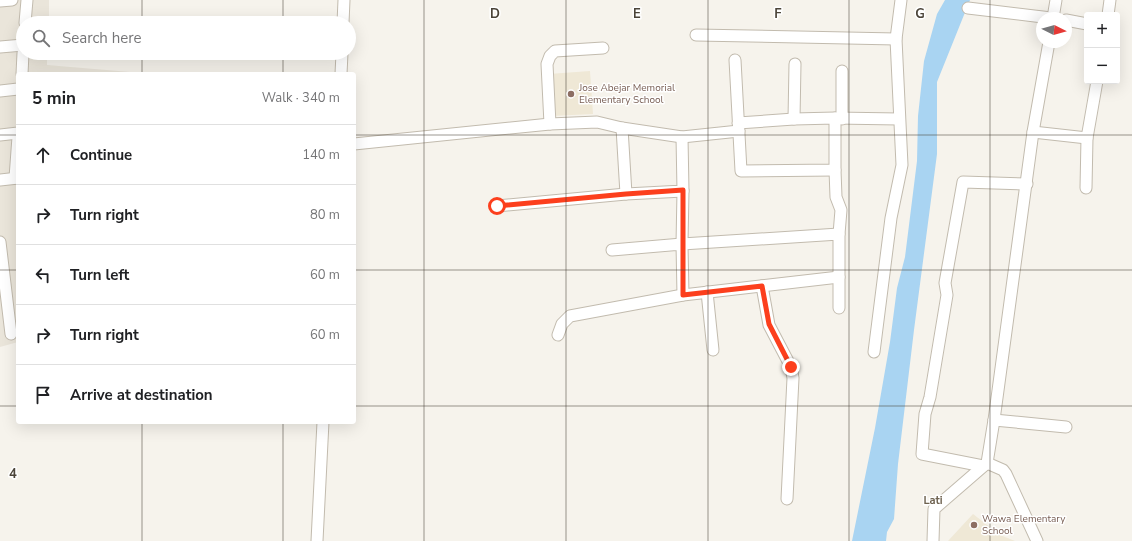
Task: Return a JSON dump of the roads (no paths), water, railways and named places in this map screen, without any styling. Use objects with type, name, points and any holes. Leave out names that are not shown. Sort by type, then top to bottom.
[{"type":"street","points":[[0,2],[12,0]]},
{"type":"street","points":[[26,16],[27,0]]},
{"type":"street","points":[[343,16],[344,0]]},
{"type":"street","points":[[874,352],[891,218],[902,165],[896,39],[901,0]]},
{"type":"street","points":[[1053,12],[1056,0]]},
{"type":"street","points":[[1108,12],[1110,0]]},
{"type":"street","points":[[968,8],[1036,16]]},
{"type":"street","points":[[1072,21],[1084,23]]},
{"type":"street","points":[[696,35],[896,39]]},
{"type":"street","points":[[0,47],[16,46]]},
{"type":"street","points":[[550,124],[547,64],[550,56],[556,50],[603,48]]},
{"type":"street","points":[[933,541],[934,509],[985,465],[994,420],[1033,132],[1048,48]]},
{"type":"street","points":[[22,72],[23,60]]},
{"type":"street","points":[[341,72],[342,60]]},
{"type":"street","points":[[735,60],[741,171],[835,170]]},
{"type":"street","points":[[794,119],[795,64]]},
{"type":"street","points":[[839,308],[839,234],[842,210],[836,197],[835,170],[842,71]]},
{"type":"street","points":[[1086,188],[1087,138],[1096,84]]},
{"type":"street","points":[[0,91],[16,89]]},
{"type":"street","points":[[356,144],[550,124],[597,122],[622,128],[682,137],[794,119],[899,119]]},
{"type":"street","points":[[622,128],[626,194]]},
{"type":"street","points":[[1033,132],[1087,138]]},
{"type":"street","points":[[0,135],[16,133]]},
{"type":"street","points":[[682,137],[683,295]]},
{"type":"street","points":[[0,180],[16,178]]},
{"type":"street","points":[[1027,184],[963,182],[945,283],[947,295],[930,397],[925,414],[922,454],[985,465],[1003,470],[1037,541]]},
{"type":"street","points":[[497,206],[683,190]]},
{"type":"street","points":[[612,250],[839,234]]},
{"type":"street","points":[[0,242],[10,334]]},
{"type":"street","points":[[558,335],[562,324],[570,316],[683,295],[839,277]]},
{"type":"street","points":[[762,286],[769,324],[791,367],[793,378],[787,499]]},
{"type":"street","points":[[707,292],[713,350]]},
{"type":"street","points":[[994,420],[1066,427]]},
{"type":"street","points":[[317,541],[323,424]]},
{"type":"water","points":[[945,0],[970,0],[937,82],[937,154],[898,464],[894,519],[887,532],[886,541],[852,541],[875,428],[890,342],[897,288],[905,257],[917,161],[918,116],[924,61],[937,14]]},
{"type":"place","name":"Jose Abejar Memorial Elementary School","points":[[571,94]]},
{"type":"place","name":"Wawa Elementary School","points":[[974,525]]},
{"type":"district","name":"Lati","points":[[933,500]]}]
